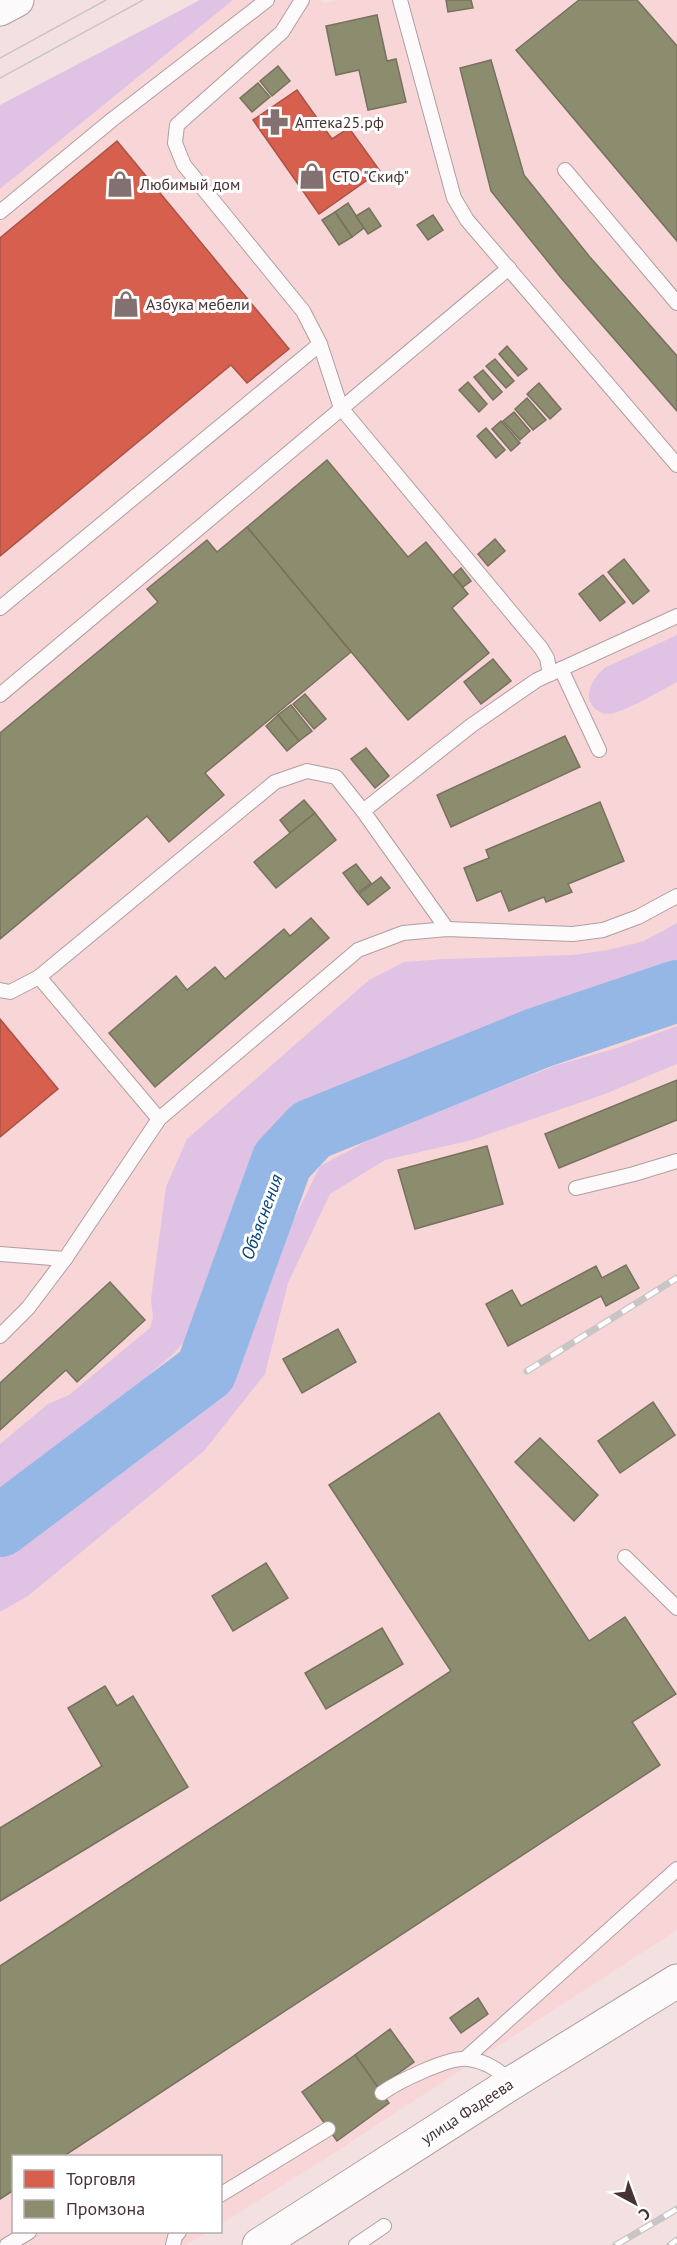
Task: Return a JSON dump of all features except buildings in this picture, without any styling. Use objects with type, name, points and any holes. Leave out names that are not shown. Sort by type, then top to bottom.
[{"type":"main road","points":[[0,9],[17,0]]},
{"type":"main road","name":"улица Фадеева","points":[[259,2245],[513,2082],[677,1981]]},
{"type":"lane","points":[[0,212],[113,119],[267,0]]},
{"type":"lane","points":[[302,0],[282,32],[177,125],[175,143],[184,165],[303,311],[320,344],[341,408],[541,648],[599,750]]},
{"type":"lane","points":[[400,0],[454,198],[467,220],[677,465]]},
{"type":"lane","points":[[565,170],[677,303]]},
{"type":"lane","points":[[0,695],[509,268]]},
{"type":"lane","points":[[0,608],[320,344]]},
{"type":"lane","points":[[363,810],[472,725],[555,671],[677,615]]},
{"type":"lane","points":[[0,990],[10,992],[39,977],[275,782],[307,771],[336,777],[363,810],[447,929]]},
{"type":"lane","points":[[0,1336],[28,1308],[65,1259],[159,1119],[358,950],[403,933],[447,929],[573,934],[603,930],[638,917],[677,896]]},
{"type":"lane","points":[[39,977],[159,1119]]},
{"type":"lane","points":[[576,1188],[677,1161]]},
{"type":"lane","points":[[0,1254],[65,1259]]},
{"type":"lane","points":[[625,1557],[677,1608]]},
{"type":"lane","points":[[382,2093],[439,2065],[466,2058],[677,1869]]},
{"type":"lane","points":[[466,2058],[489,2064],[513,2082]]},
{"type":"lane","points":[[222,2194],[328,2129]]},
{"type":"lane","points":[[356,2245],[384,2226]]},
{"type":"lane","points":[[7,2245],[27,2233]]},
{"type":"shaded area","points":[[200,0],[233,0],[0,189],[0,105]]},
{"type":"shaded area","points":[[233,0],[318,0],[325,3],[339,0],[677,0],[677,1930],[222,2223],[222,2155],[12,2155],[12,2233],[206,2233],[186,2245],[0,2245],[0,189]]},
{"type":"shaded area","points":[[677,635],[677,682],[614,713],[605,714],[593,707],[589,699],[591,686],[594,679],[606,667]]},
{"type":"shaded area","points":[[677,923],[677,964],[544,1005],[302,1103],[268,1136],[191,1335],[171,1356],[56,1454],[0,1494],[0,1444],[48,1404],[69,1395],[150,1328],[153,1318],[151,1299],[166,1187],[187,1139],[369,980],[404,962],[572,955],[608,950],[644,941]]},
{"type":"shaded area","points":[[677,1026],[677,1064],[605,1094],[472,1140],[385,1160],[330,1194],[288,1283],[265,1374],[204,1451],[28,1596],[0,1612],[0,1558],[228,1385],[268,1272],[320,1166],[382,1133],[554,1066],[617,1048]]},
{"type":"waterway","name":"Объяснения","points":[[0,1526],[206,1371],[282,1161],[311,1130],[538,1038],[677,991]]},
{"type":"tram line","points":[[0,58],[106,0]]},
{"type":"tram line","points":[[0,78],[143,0]]},
{"type":"railway","points":[[527,1371],[677,1278]]},
{"type":"railway","points":[[616,2245],[677,2209]]},
{"type":"railway","points":[[670,2245],[677,2240]]},
{"type":"place","name":"Аптека25.рф","points":[[275,122]]},
{"type":"place","name":"СТО \"Скиф\"","points":[[312,176]]},
{"type":"place","name":"Любимый дом","points":[[120,184]]},
{"type":"place","name":"Азбука мебели","points":[[126,304]]}]
